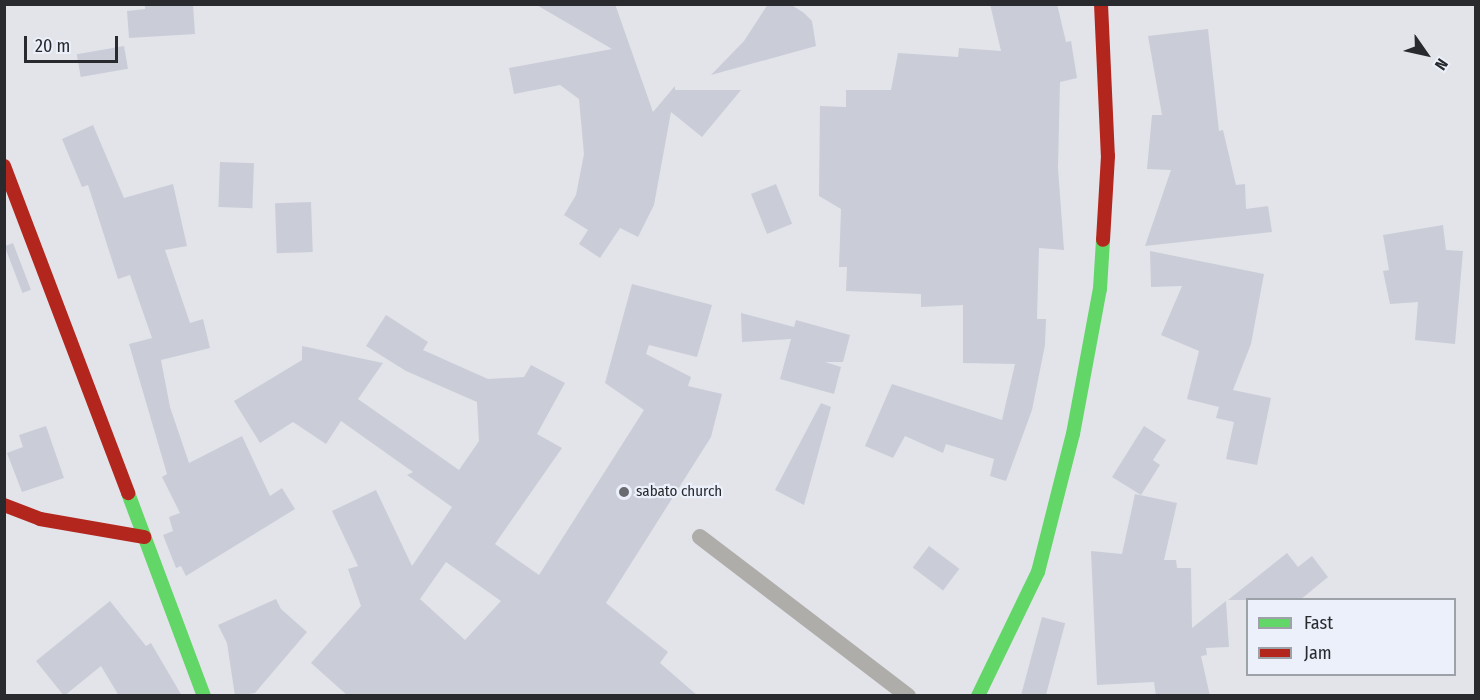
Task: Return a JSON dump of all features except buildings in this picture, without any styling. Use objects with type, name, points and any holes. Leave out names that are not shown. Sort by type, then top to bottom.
[{"type":"street","points":[[978,696],[1038,572],[1073,434],[1100,289],[1108,156],[1101,4]]},
{"type":"street","points":[[4,166],[204,696]]},
{"type":"street","points":[[4,505],[40,519],[144,537]]},
{"type":"lane","points":[[700,537],[908,696]]},
{"type":"traffic: fast","points":[[978,696],[1038,572],[1073,434],[1100,289],[1103,240]]},
{"type":"traffic: fast","points":[[128,493],[204,696]]},
{"type":"traffic: jam","points":[[1101,4],[1108,156],[1103,240]]},
{"type":"traffic: jam","points":[[4,166],[128,493]]},
{"type":"traffic: jam","points":[[4,505],[40,519],[144,537]]},
{"type":"place","name":"sabato church","points":[[624,492]]}]
